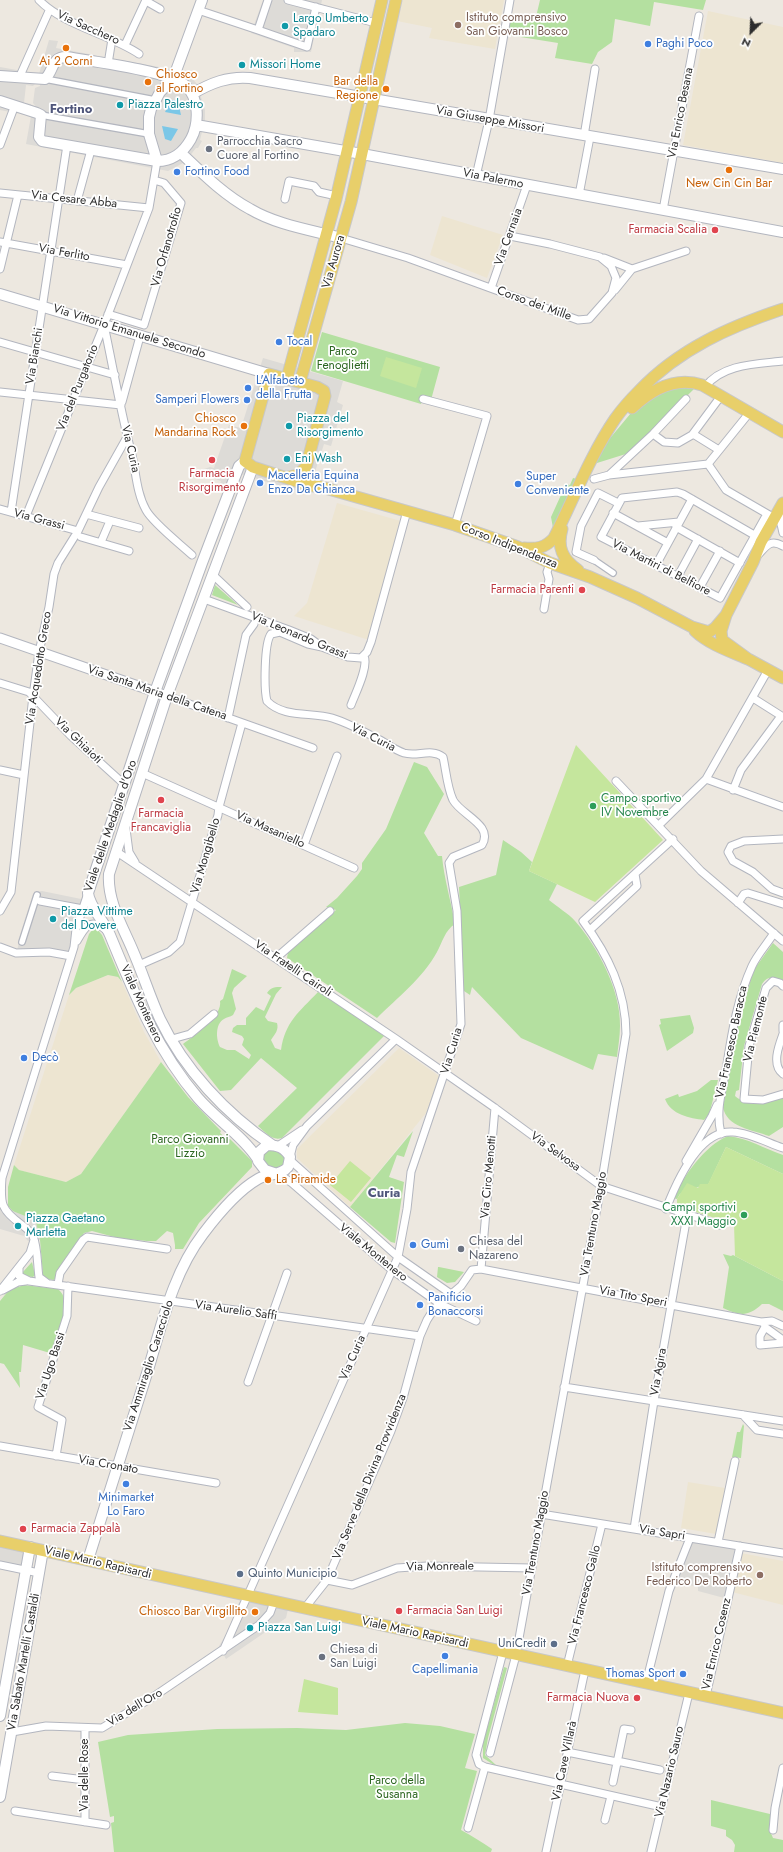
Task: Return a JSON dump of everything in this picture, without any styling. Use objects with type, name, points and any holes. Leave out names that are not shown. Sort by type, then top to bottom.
[{"type":"main road","points":[[156,165],[149,134],[149,117],[155,100],[174,74],[202,0]]},
{"type":"main road","name":"Via Aurora","points":[[287,378],[337,197],[382,0]]},
{"type":"main road","name":"Via Aurora","points":[[300,382],[351,202],[396,0]]},
{"type":"main road","points":[[0,76],[21,75],[45,79],[48,76],[54,61],[62,57],[108,61],[160,74],[174,74],[185,85],[196,92],[196,112],[200,126],[188,143],[184,156]]},
{"type":"main road","name":"Via Giuseppe Missori","points":[[196,92],[226,79],[240,77],[783,170]]},
{"type":"main road","points":[[0,101],[14,108],[41,115],[39,137],[42,141],[66,149],[156,165],[184,156]]},
{"type":"main road","name":"Via Palermo","points":[[200,126],[362,154],[783,232]]},
{"type":"main road","points":[[184,156],[232,198],[251,210],[272,219],[341,238]]},
{"type":"main road","points":[[315,280],[328,283]]},
{"type":"main road","name":"Via Vittorio Emanuele Secondo","points":[[0,294],[264,372]]},
{"type":"main road","points":[[518,547],[538,549],[545,546],[554,538],[603,439],[616,417],[650,380],[675,359],[703,341],[733,327],[783,309]]},
{"type":"main road","points":[[303,319],[317,323]]},
{"type":"main road","points":[[249,468],[264,372],[321,388],[325,396],[306,466],[298,475],[288,477]]},
{"type":"main road","points":[[603,439],[630,409],[654,391],[668,384],[679,382],[697,384],[705,387],[783,432]]},
{"type":"main road","name":"Viale delle Medaglie d'Oro","points":[[88,893],[155,692],[194,584],[239,466],[249,468],[204,599],[167,696],[109,874],[109,886]]},
{"type":"main road","points":[[306,466],[310,479],[318,486]]},
{"type":"main road","name":"Corso Indipendenza","points":[[249,468],[288,477],[311,486],[318,486],[455,525],[518,547],[550,563],[590,577],[637,598],[692,628]]},
{"type":"main road","points":[[748,660],[722,640],[721,631],[726,615],[753,562],[761,542],[783,502]]},
{"type":"main road","points":[[567,512],[560,540],[562,554],[568,562],[590,577]]},
{"type":"main road","points":[[692,628],[709,632],[713,630],[726,615]]},
{"type":"main road","points":[[692,628],[706,639],[731,653],[783,678]]},
{"type":"main road","name":"Viale Montenero","points":[[109,886],[113,905],[139,965],[154,1005],[172,1039],[208,1089],[231,1112],[275,1146]]},
{"type":"main road","points":[[88,893],[96,887],[100,887],[113,905]]},
{"type":"main road","name":"Viale Montenero","points":[[88,893],[91,904],[105,923],[150,1028],[180,1076],[198,1098],[249,1147],[258,1160]]},
{"type":"main road","points":[[267,1145],[275,1146],[286,1151],[290,1159],[286,1170],[275,1173],[265,1170],[258,1160],[261,1149],[267,1145]]},
{"type":"main road","name":"Via Ammiraglio Caracciolo","points":[[88,1560],[169,1302],[189,1254],[217,1216],[244,1189],[254,1175],[258,1160]]},
{"type":"main road","name":"Via Ammiraglio Caracciolo","points":[[244,1189],[258,1179],[275,1173]]},
{"type":"main road","name":"Viale Mario Rapisardi","points":[[0,1541],[783,1713]]},
{"type":"main road","name":"Via Sabato Martelli Castaldi","points":[[0,1716],[30,1547]]},
{"type":"main road","name":"Via Sabato Martelli Castaldi","points":[[0,1797],[43,1550]]},
{"type":"street","name":"Via Sacchero","points":[[39,0],[49,10],[125,45],[139,54]]},
{"type":"street","points":[[255,29],[268,0]]},
{"type":"street","points":[[288,0],[376,23]]},
{"type":"street","points":[[476,176],[489,120],[510,0]]},
{"type":"street","points":[[125,45],[146,1],[160,9]]},
{"type":"street","points":[[198,10],[307,47],[318,8]]},
{"type":"street","points":[[21,75],[49,10]]},
{"type":"street","name":"Via Enrico Besana","points":[[663,210],[699,16]]},
{"type":"street","points":[[108,61],[112,39]]},
{"type":"street","points":[[579,195],[595,70]]},
{"type":"street","points":[[45,79],[155,100]]},
{"type":"street","points":[[0,145],[14,108]]},
{"type":"street","points":[[41,115],[149,134]]},
{"type":"street","name":"Via Bianchi","points":[[11,512],[66,149]]},
{"type":"street","points":[[77,201],[90,153]]},
{"type":"street","name":"Via del Purgatorio","points":[[26,516],[104,325],[149,208],[156,165]]},
{"type":"street","name":"Via Orfanotrofio","points":[[108,314],[143,327],[181,203],[164,183],[154,180]]},
{"type":"street","points":[[285,199],[289,181],[314,186],[319,192],[351,202]]},
{"type":"street","name":"Via Cernaia","points":[[491,288],[527,185]]},
{"type":"street","name":"Via Cesare Abba","points":[[0,193],[149,208]]},
{"type":"street","points":[[0,269],[3,242],[18,195]]},
{"type":"street","points":[[510,236],[550,244],[600,257],[632,269],[686,251]]},
{"type":"street","name":"Corso dei Mille","points":[[341,238],[408,258],[578,320],[589,319],[632,269]]},
{"type":"street","name":"Via Ferlito","points":[[3,242],[127,264]]},
{"type":"street","points":[[600,257],[611,266],[615,272],[615,285],[612,293]]},
{"type":"street","name":"Via Curia","points":[[104,325],[121,404],[126,439],[130,449],[141,497],[146,510],[192,555]]},
{"type":"street","points":[[0,392],[121,404],[139,340]]},
{"type":"street","points":[[0,342],[114,375]]},
{"type":"street","points":[[705,387],[720,373],[783,361]]},
{"type":"street","points":[[653,434],[664,442],[678,443],[693,434],[721,396]]},
{"type":"street","points":[[423,399],[486,416],[455,525]]},
{"type":"street","points":[[609,475],[653,434],[686,399]]},
{"type":"street","points":[[594,479],[609,475],[708,464],[750,412]]},
{"type":"street","points":[[693,434],[720,450]]},
{"type":"street","name":"Via Acquedotto Greco","points":[[0,911],[11,892],[33,696],[39,652],[49,607],[54,574],[58,563],[80,534],[86,514],[99,487],[126,439]]},
{"type":"street","points":[[708,464],[726,490],[775,516],[781,524],[783,532]]},
{"type":"street","points":[[668,543],[614,513],[622,498],[674,492],[683,494],[756,536]]},
{"type":"street","points":[[613,573],[594,560],[576,552],[582,526],[598,493],[618,503]]},
{"type":"street","points":[[656,565],[692,499]]},
{"type":"street","name":"Via Grassi","points":[[0,509],[26,516],[129,551]]},
{"type":"street","name":"Via Leonardo Grassi","points":[[204,599],[289,630],[311,639],[322,647],[353,659],[364,656],[371,642],[407,511]]},
{"type":"street","name":"Via Martiri di Belfiore","points":[[614,513],[601,537],[720,598],[740,563]]},
{"type":"street","points":[[86,514],[139,528]]},
{"type":"street","points":[[637,526],[678,524],[698,539],[740,563],[756,536],[775,516]]},
{"type":"street","points":[[101,542],[110,521]]},
{"type":"street","points":[[678,576],[698,539]]},
{"type":"street","points":[[753,562],[766,545],[775,542],[783,546]]},
{"type":"street","points":[[700,587],[720,551]]},
{"type":"street","points":[[544,609],[549,579],[547,572],[550,563]]},
{"type":"street","points":[[212,574],[247,607]]},
{"type":"street","points":[[194,584],[207,589]]},
{"type":"street","points":[[228,718],[246,635],[254,624]]},
{"type":"street","name":"Via Curia","points":[[223,1651],[235,1627],[247,1596],[398,1257],[407,1209],[411,1172],[446,1074],[461,1024],[457,911],[449,863],[453,857],[482,845],[486,833],[484,829],[453,800],[443,757],[439,754],[433,752],[405,754],[332,718],[290,712],[270,704],[266,697],[265,679],[269,638],[273,632],[280,632],[308,644],[322,647]]},
{"type":"street","name":"Via Santa Maria della Catena","points":[[0,638],[313,748]]},
{"type":"street","points":[[351,705],[362,675],[365,662],[364,656]]},
{"type":"street","points":[[659,825],[706,779],[768,670]]},
{"type":"street","points":[[0,683],[29,692],[33,696]]},
{"type":"street","name":"Via Ghiaioti","points":[[33,696],[71,736],[125,785]]},
{"type":"street","points":[[733,790],[741,770],[782,717],[753,698]]},
{"type":"street","name":"Via Mongibello","points":[[139,965],[175,948],[180,942],[218,815],[242,723]]},
{"type":"street","points":[[304,845],[337,756]]},
{"type":"street","points":[[0,770],[24,775]]},
{"type":"street","name":"Via Masaniello","points":[[142,773],[354,868]]},
{"type":"street","points":[[706,779],[783,808]]},
{"type":"street","points":[[616,781],[673,839],[701,871],[783,941]]},
{"type":"street","points":[[126,823],[129,852],[139,866]]},
{"type":"street","points":[[636,874],[637,886],[590,930],[583,921],[673,839]]},
{"type":"street","points":[[783,839],[739,842],[730,846],[728,852],[733,861],[752,872],[772,889],[783,893]]},
{"type":"street","name":"Via Fratelli Cairoli","points":[[117,852],[446,1074]]},
{"type":"street","name":"Viale delle Medaglie d'Oro","points":[[34,1240],[29,1230],[9,1216],[4,1208],[1,1196],[1,1178],[74,947],[76,929],[88,893]]},
{"type":"street","points":[[738,903],[744,894],[748,893],[783,904]]},
{"type":"street","points":[[22,942],[39,898],[83,909]]},
{"type":"street","points":[[276,958],[330,911]]},
{"type":"street","points":[[74,947],[83,931],[89,925],[98,924],[108,931]]},
{"type":"street","name":"Via Trentuno Maggio","points":[[490,1753],[516,1655],[601,1186],[623,1055],[626,1022],[620,988],[601,945],[590,930]]},
{"type":"street","name":"Via Francesco Baracca","points":[[721,1134],[718,1119],[719,1098],[727,1066],[730,1040],[745,981],[753,964],[774,933]]},
{"type":"street","points":[[0,947],[16,953],[49,952],[71,956]]},
{"type":"street","name":"Via Piemonte","points":[[783,986],[780,983],[773,981],[766,988],[749,1046],[744,1099],[764,1100],[783,1094]]},
{"type":"street","points":[[172,1039],[190,1034],[214,1014]]},
{"type":"street","name":"Via Piemonte","points":[[783,1025],[783,1031]]},
{"type":"street","points":[[783,1034],[777,1054],[778,1068],[783,1074]]},
{"type":"street","points":[[290,1159],[293,1145],[307,1126],[396,1039]]},
{"type":"street","name":"Via Selvosa","points":[[446,1074],[601,1186],[687,1216],[720,1225]]},
{"type":"street","points":[[666,1208],[683,1166],[712,1116],[719,1098]]},
{"type":"street","name":"Via Ciro Menotti","points":[[481,1269],[495,1108]]},
{"type":"street","points":[[275,1146],[307,1126]]},
{"type":"street","points":[[679,1178],[692,1158],[711,1140],[721,1134],[734,1132],[783,1148]]},
{"type":"street","name":"Viale Montenero","points":[[290,1159],[398,1257],[451,1294]]},
{"type":"street","name":"Viale Montenero","points":[[275,1173],[292,1183],[392,1270],[440,1304],[476,1321]]},
{"type":"street","name":"Via Agira","points":[[634,1529],[654,1401],[687,1216]]},
{"type":"street","points":[[58,1284],[60,1273],[83,1240],[87,1237],[167,1249]]},
{"type":"street","points":[[0,1291],[30,1253],[34,1240]]},
{"type":"street","points":[[34,1240],[39,1277],[47,1283]]},
{"type":"street","points":[[19,1268],[19,1276],[24,1280],[29,1281]]},
{"type":"street","name":"Via Tito Speri","points":[[481,1269],[671,1304],[765,1325],[772,1321],[783,1326]]},
{"type":"street","name":"Via Serve della Divina Provvidenza","points":[[304,1609],[328,1580],[391,1431],[403,1398],[420,1336],[429,1315],[461,1286],[472,1270],[481,1269]]},
{"type":"street","points":[[248,1382],[287,1273]]},
{"type":"street","points":[[0,1291],[18,1282],[29,1281]]},
{"type":"street","name":"Via Aurelio Saffi","points":[[29,1281],[58,1284],[169,1302],[420,1336]]},
{"type":"street","name":"Via Ugo Bassi","points":[[56,1456],[62,1420],[38,1407],[67,1316],[68,1286]]},
{"type":"street","points":[[765,1325],[783,1342],[760,1345],[760,1336],[765,1325]]},
{"type":"street","points":[[564,1387],[783,1421]]},
{"type":"street","points":[[743,1414],[757,1430],[783,1434]]},
{"type":"street","name":"Via Cronato","points":[[0,1446],[216,1483]]},
{"type":"street","points":[[718,1542],[735,1461]]},
{"type":"street","name":"Via Sapri","points":[[541,1514],[783,1553]]},
{"type":"street","name":"Via Francesco Gallo","points":[[567,1666],[602,1524]]},
{"type":"street","points":[[646,1683],[668,1591],[690,1538]]},
{"type":"street","name":"Via Enrico Cosenz","points":[[706,1696],[740,1546]]},
{"type":"street","points":[[0,1565],[39,1573]]},
{"type":"street","name":"Via Monreale","points":[[328,1580],[352,1584],[397,1568],[427,1566],[532,1568]]},
{"type":"street","name":"Via dell'Oro","points":[[12,1732],[46,1726],[96,1729],[108,1725],[223,1651],[266,1619],[274,1602]]},
{"type":"street","points":[[235,1627],[238,1633],[244,1635]]},
{"type":"street","points":[[503,1652],[476,1755],[479,1764],[485,1768],[662,1807]]},
{"type":"street","name":"Via Cave Villarà","points":[[546,1852],[585,1670]]},
{"type":"street","name":"Via Nazario Sauro","points":[[651,1852],[689,1693]]},
{"type":"street","name":"Via delle Rose","points":[[85,1728],[85,1822]]},
{"type":"street","points":[[613,1782],[624,1729],[631,1730]]},
{"type":"street","points":[[567,1752],[660,1770]]},
{"type":"street","points":[[468,1828],[485,1768]]},
{"type":"street","points":[[773,1830],[775,1808],[783,1768]]},
{"type":"street","points":[[52,1776],[85,1780]]},
{"type":"street","points":[[605,1820],[610,1796]]},
{"type":"street","points":[[775,1808],[783,1810]]},
{"type":"street","points":[[15,1811],[106,1825]]},
{"type":"shaded area","name":"Largo Umberto Spadaro","points":[[263,0],[322,0],[311,52],[294,52],[294,48],[251,33]]},
{"type":"shaded area","name":"Istituto comprensivo San Giovanni Bosco","points":[[403,0],[504,0],[495,49],[429,38],[432,28],[397,21]]},
{"type":"shaded area","points":[[708,11],[783,27],[783,163],[683,145]]},
{"type":"shaded area","name":"Piazza Palestro","points":[[49,40],[58,41],[56,48],[186,72],[197,84],[205,110],[205,120],[200,140],[202,141],[198,148],[196,148],[185,162],[168,171],[26,144],[31,116],[0,110],[0,67],[39,74]],"holes":[[[35,84],[40,84],[40,86],[35,88],[33,103],[37,108],[32,107],[31,104],[24,103],[26,85],[33,86]]]},
{"type":"shaded area","points":[[442,216],[503,235],[487,278],[430,255]]},
{"type":"shaded area","name":"Piazza del Risorgimento","points":[[263,358],[343,381],[337,402],[343,405],[331,446],[324,444],[308,494],[237,473],[231,489],[219,486],[221,481],[197,473],[210,467],[214,468],[229,425],[241,428]]},
{"type":"shaded area","points":[[337,503],[401,521],[369,640],[294,616],[307,603]]},
{"type":"shaded area","name":"Piazza Vittime del Dovere","points":[[42,891],[86,900],[71,956],[16,953],[35,892]]},
{"type":"shaded area","points":[[108,975],[118,977],[122,982],[144,1032],[161,1062],[81,1174],[66,1182],[18,1170],[14,1165],[69,995],[76,988]]},
{"type":"shaded area","points":[[399,1048],[439,1076],[439,1080],[426,1113],[350,1207],[297,1158],[297,1149]]},
{"type":"shaded area","name":"Piazza Gaetano Marletta","points":[[0,1208],[10,1210],[33,1219],[36,1222],[40,1240],[28,1241],[24,1236],[0,1229]]},
{"type":"shaded area","points":[[688,1482],[725,1488],[716,1534],[681,1528]]},
{"type":"shaded area","points":[[690,1538],[740,1546],[728,1599],[698,1591],[698,1587],[673,1581]]},
{"type":"shaded area","points":[[0,1541],[30,1547],[25,1570],[0,1565]]},
{"type":"shaded area","name":"Istituto comprensivo Federico De Roberto","points":[[741,1553],[783,1561],[783,1605],[732,1592]]},
{"type":"shaded area","name":"Piazza San Luigi","points":[[242,1595],[289,1605],[286,1618],[226,1659],[219,1646],[227,1633]]},
{"type":"green space","points":[[540,0],[706,0],[703,10],[654,2],[650,26],[615,19],[612,42],[598,52],[592,64],[555,58],[558,43],[508,35],[510,21],[535,21]]},
{"type":"green space","name":"Parco Fenoglietti","points":[[322,332],[440,367],[431,400],[423,398],[421,404],[311,371]]},
{"type":"green space","points":[[386,357],[422,368],[416,388],[380,376]]},
{"type":"green space","points":[[681,387],[695,388],[629,453],[597,463],[595,461],[606,443],[631,413],[662,391]]},
{"type":"green space","points":[[573,478],[577,479],[549,539],[546,542],[553,528],[551,517],[566,484],[570,485]]},
{"type":"green space","points":[[215,585],[238,605],[212,595]]},
{"type":"green space","name":"Campo sportivo IV Novembre","points":[[576,745],[663,840],[595,902],[529,871]]},
{"type":"green space","points":[[414,762],[427,767],[444,794],[424,833],[438,856],[442,856],[444,873],[455,924],[446,933],[437,952],[425,970],[377,1018],[287,958],[288,952],[336,910],[326,907],[337,898],[362,869],[362,863],[386,829]]},
{"type":"green space","points":[[503,840],[521,852],[532,862],[529,871],[557,884],[549,900],[572,918],[584,932],[600,956],[612,984],[617,998],[619,1013],[620,1030],[617,1057],[598,1054],[593,1070],[521,1038],[472,987],[470,995],[464,991],[459,887],[496,875]]},
{"type":"green space","points":[[93,929],[97,929],[102,935],[122,982],[118,977],[108,975],[76,988],[69,995],[89,934]]},
{"type":"green space","points":[[773,943],[783,952],[783,983],[777,979],[769,978],[762,984],[744,1046],[739,1090],[736,1091],[735,1096],[752,1104],[764,1103],[783,1097],[783,1127],[769,1136],[741,1127],[729,1119],[725,1114],[723,1107],[737,1031],[753,971]]},
{"type":"green space","points":[[232,969],[247,976],[234,988],[232,993],[236,1009],[233,1015],[224,1019],[219,1024],[217,1036],[220,1047],[227,1050],[235,1050],[249,1059],[251,1055],[242,1045],[244,1039],[242,1036],[232,1032],[233,1028],[237,1025],[246,1025],[246,1018],[256,1007],[264,1011],[271,996],[267,993],[272,988],[277,987],[282,987],[276,994],[265,1017],[268,1021],[277,1023],[277,1030],[271,1040],[275,1048],[281,1050],[289,1025],[318,992],[384,1036],[282,1138],[278,1139],[266,1134],[258,1126],[297,1088],[261,1058],[231,1090],[220,1091],[183,1044],[207,1025],[217,1013]]},
{"type":"green space","points":[[690,1015],[694,1028],[693,1033],[667,1051],[659,1025],[661,1024],[660,1019]]},
{"type":"green space","name":"Parco Giovanni Lizzio","points":[[161,1062],[188,1097],[221,1131],[220,1133],[228,1140],[230,1139],[252,1161],[252,1167],[199,1223],[183,1249],[175,1249],[173,1233],[167,1231],[156,1241],[147,1241],[118,1238],[92,1231],[84,1233],[54,1280],[46,1279],[43,1275],[40,1240],[8,1206],[8,1187],[14,1165],[19,1170],[66,1182],[81,1174]]},
{"type":"green space","points":[[711,1080],[718,1080],[709,1115],[704,1120],[687,1117],[676,1112],[665,1099],[678,1094],[679,1097],[697,1091]]},
{"type":"green space","points":[[413,1131],[404,1157],[397,1155],[389,1177],[404,1182],[395,1243],[391,1242],[350,1207]]},
{"type":"green space","points":[[728,1136],[749,1141],[783,1155],[783,1174],[726,1147],[708,1185],[680,1194],[677,1199],[673,1198],[689,1172],[703,1154],[719,1140]]},
{"type":"green space","name":"Campi sportivi XXXI Maggio","points":[[726,1147],[783,1174],[783,1281],[735,1256],[734,1224],[677,1206],[677,1199],[687,1183],[698,1188],[700,1184],[708,1184]]},
{"type":"green space","points":[[268,1149],[279,1150],[286,1158],[285,1165],[276,1170],[267,1167],[261,1156]]},
{"type":"green space","points":[[350,1161],[371,1178],[351,1202],[330,1185]]},
{"type":"green space","points":[[723,1254],[733,1255],[783,1281],[783,1311],[769,1304],[762,1304],[752,1311],[744,1314],[734,1313],[723,1308],[729,1267]]},
{"type":"green space","points":[[32,1262],[35,1275],[33,1277],[23,1276],[22,1273]]},
{"type":"green space","points":[[438,1267],[464,1272],[455,1282],[447,1283],[437,1277]]},
{"type":"green space","points":[[24,1285],[58,1289],[63,1295],[65,1309],[61,1326],[50,1353],[23,1345],[21,1372],[19,1372],[20,1388],[4,1364],[0,1363],[0,1301],[9,1290]]},
{"type":"green space","points":[[743,1424],[741,1458],[732,1457],[737,1432],[740,1432]]},
{"type":"green space","points":[[504,1667],[507,1668],[488,1738],[485,1755],[496,1765],[494,1765],[483,1758],[483,1743]]},
{"type":"green space","points":[[304,1679],[338,1688],[338,1715],[298,1712]]},
{"type":"green space","name":"Parco della Susanna","points":[[405,1723],[440,1726],[475,1734],[465,1768],[477,1771],[461,1830],[492,1849],[491,1852],[114,1852],[111,1823],[114,1822],[114,1816],[110,1817],[98,1742],[128,1735],[217,1729],[297,1728],[346,1730]]},
{"type":"green space","points":[[711,1800],[770,1814],[770,1831],[773,1838],[783,1840],[783,1852],[734,1852],[735,1845],[732,1840],[726,1836],[726,1830],[711,1826]]},
{"type":"water","points":[[171,100],[178,102],[181,115],[165,112]]},
{"type":"water","points":[[162,126],[178,129],[171,141],[165,139]]},
{"type":"place","name":"Istituto comprensivo San Giovanni Bosco","points":[[458,25]]},
{"type":"place","name":"Largo Umberto Spadaro","points":[[285,26]]},
{"type":"place","name":"Paghi Poco","points":[[648,44]]},
{"type":"place","name":"Ai 2 Corni","points":[[66,48]]},
{"type":"place","name":"Missori Home","points":[[242,65]]},
{"type":"place","name":"Chiosco al Fortino","points":[[148,82]]},
{"type":"place","name":"Bar della Regione","points":[[386,89]]},
{"type":"place","name":"Piazza Palestro","points":[[120,105]]},
{"type":"place","name":"Parrocchia Sacro Cuore al Fortino","points":[[209,149]]},
{"type":"place","name":"New Cin Cin Bar","points":[[729,170]]},
{"type":"place","name":"Fortino Food","points":[[177,172]]},
{"type":"place","name":"Farmacia Scalia","points":[[715,230]]},
{"type":"place","name":"Tocal","points":[[279,342]]},
{"type":"place","name":"L'Alfabeto della Frutta","points":[[248,388]]},
{"type":"place","name":"Samperi Flowers","points":[[247,400]]},
{"type":"place","name":"Chiosco Mandarina Rock","points":[[244,426]]},
{"type":"place","name":"Piazza del Risorgimento","points":[[289,426]]},
{"type":"place","name":"Eni Wash","points":[[287,459]]},
{"type":"place","name":"Farmacia Risorgimento","points":[[212,460]]},
{"type":"place","name":"Macelleria Equina Enzo Da Chianca","points":[[260,483]]},
{"type":"place","name":"Super Conveniente","points":[[518,484]]},
{"type":"place","name":"Farmacia Parenti","points":[[582,590]]},
{"type":"place","name":"Farmacia Francaviglia","points":[[161,800]]},
{"type":"place","name":"Campo sportivo IV Novembre","points":[[593,806]]},
{"type":"place","name":"Piazza Vittime del Dovere","points":[[53,919]]},
{"type":"place","name":"Decò","points":[[24,1058]]},
{"type":"place","name":"La Piramide","points":[[268,1180]]},
{"type":"place","name":"Campi sportivi XXXI Maggio","points":[[744,1215]]},
{"type":"place","name":"Piazza Gaetano Marletta","points":[[18,1226]]},
{"type":"place","name":"Gumì","points":[[413,1245]]},
{"type":"place","name":"Chiesa del Nazareno","points":[[461,1249]]},
{"type":"place","name":"Panificio Bonaccorsi","points":[[420,1305]]},
{"type":"place","name":"Minimarket Lo Faro","points":[[126,1484]]},
{"type":"place","name":"Farmacia Zappalà","points":[[23,1529]]},
{"type":"place","name":"Quinto Municipio","points":[[240,1574]]},
{"type":"place","name":"Istituto comprensivo Federico De Roberto","points":[[760,1575]]},
{"type":"place","name":"Farmacia San Luigi","points":[[399,1611]]},
{"type":"place","name":"Chiosco Bar Virgillito","points":[[255,1612]]},
{"type":"place","name":"Piazza San Luigi","points":[[250,1628]]},
{"type":"place","name":"UniCredit","points":[[554,1644]]},
{"type":"place","name":"Capellimania","points":[[445,1656]]},
{"type":"place","name":"Chiesa di San Luigi","points":[[322,1657]]},
{"type":"place","name":"Thomas Sport","points":[[683,1674]]},
{"type":"place","name":"Farmacia Nuova","points":[[637,1698]]},
{"type":"district","name":"Fortino","points":[[71,110]]},
{"type":"district","name":"Curia","points":[[384,1194]]}]
